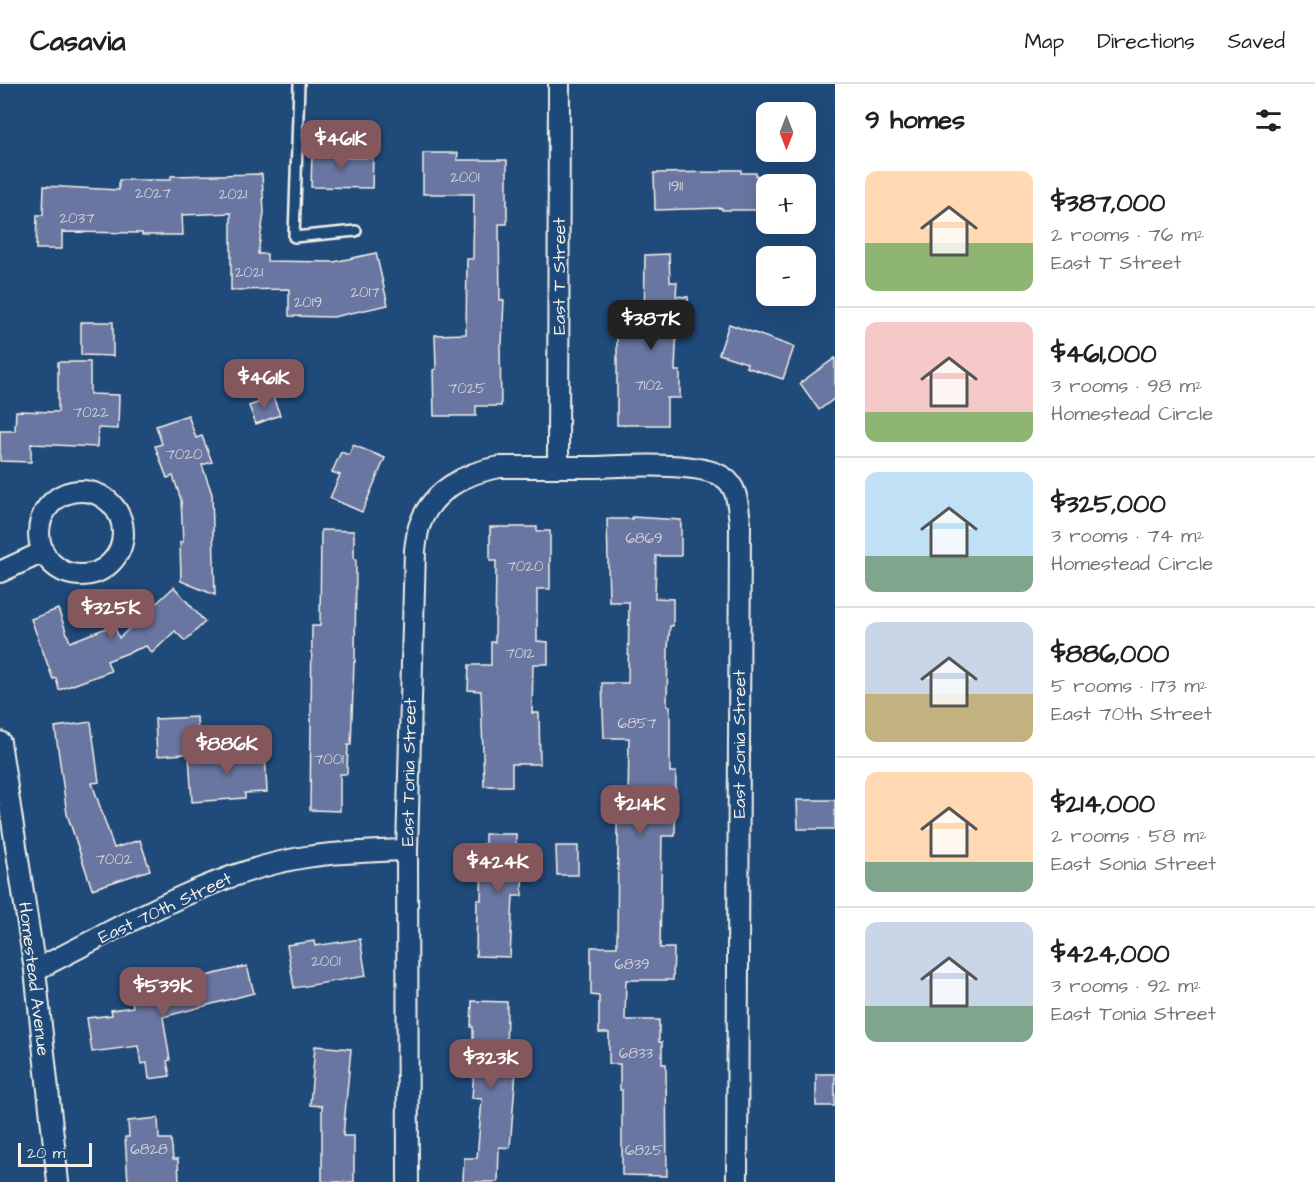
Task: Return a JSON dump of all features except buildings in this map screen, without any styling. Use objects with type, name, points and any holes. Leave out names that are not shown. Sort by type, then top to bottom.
[{"type":"street","name":"East T Street","points":[[558,467],[560,84]]},
{"type":"street","name":"East Sonia Street","points":[[558,467],[669,465],[703,470],[722,476],[730,482],[737,498],[740,523],[737,1182]]},
{"type":"street","name":"East Tonia Street","points":[[408,1182],[407,850],[415,550],[420,526],[428,508],[445,490],[480,470],[558,467]]},
{"type":"street","points":[[91,492],[111,504],[118,514],[123,538],[114,560],[105,568],[82,576],[70,574],[59,570],[43,552],[38,529],[41,518],[56,499],[67,493],[91,492]]},
{"type":"street","points":[[0,572],[43,552]]},
{"type":"street","name":"Homestead Avenue","points":[[0,742],[35,970],[58,1182]]},
{"type":"street","name":"East 70th Street","points":[[35,970],[183,896],[230,877],[305,857],[407,850]]},
{"type":"lane","points":[[299,84],[294,237],[356,231]]}]
